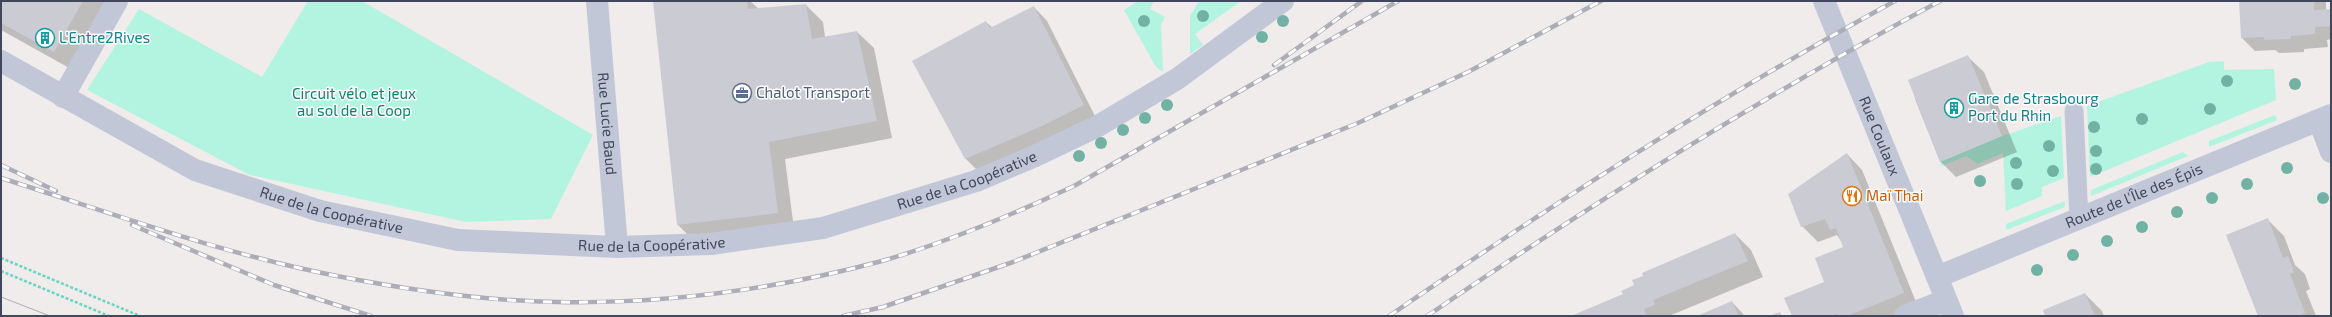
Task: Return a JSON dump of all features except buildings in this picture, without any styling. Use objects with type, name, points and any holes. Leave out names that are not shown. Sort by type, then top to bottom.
[{"type":"street","points":[[63,97],[117,1]]},
{"type":"street","name":"Rue Lucie Baud","points":[[597,1],[617,247]]},
{"type":"street","name":"Rue de la Coopérative","points":[[1,60],[63,97],[195,170],[320,211],[458,240],[617,247],[711,244],[823,228],[976,181],[1035,156],[1098,126],[1177,79],[1283,1]]},
{"type":"street","name":"Rue Coulaux","points":[[1824,1],[1950,308]]},
{"type":"street","points":[[2325,118],[2331,152]]},
{"type":"street","name":"Route de l'Île des Épis","points":[[1937,277],[2325,118]]},
{"type":"street","points":[[1905,316],[1950,308]]},
{"type":"lane","points":[[2074,111],[2079,219]]},
{"type":"path","points":[[1,258],[140,316]]},
{"type":"path","points":[[1,271],[110,316]]},
{"type":"green space","name":"Circuit vélo et jeux au sol de la Coop","points":[[308,1],[362,1],[593,135],[551,219],[466,222],[250,175],[87,90],[139,9],[262,77]]},
{"type":"green space","points":[[1138,1],[1154,1],[1150,9],[1165,17],[1161,24],[1163,72],[1156,67],[1124,10]]},
{"type":"green space","points":[[1199,1],[1241,1],[1195,34],[1203,45],[1190,54],[1190,16]]},
{"type":"green space","points":[[2224,61],[2224,70],[2274,69],[2276,100],[2090,177],[2087,106],[2209,62]]},
{"type":"green space","points":[[2275,115],[2277,120],[2209,147],[2209,141]]},
{"type":"green space","points":[[2061,116],[2064,178],[2042,187],[2042,196],[2006,211],[2003,153],[1977,164],[1966,156],[1942,166],[1940,162],[2002,136]]},
{"type":"green space","points":[[2183,152],[2188,156],[2091,196],[2091,190]]},
{"type":"green space","points":[[2065,201],[2065,207],[2006,230],[2006,224]]},
{"type":"tram line","points":[[1,297],[50,316]]},
{"type":"railway","points":[[1274,65],[1362,1]]},
{"type":"railway","points":[[1,178],[209,245],[294,267],[392,286],[475,297],[558,302],[640,300],[722,293],[802,280],[907,254],[955,237],[1027,207],[1074,186],[1398,1]]},
{"type":"railway","points":[[843,316],[883,307],[1013,262],[1358,123],[1468,72],[1601,1]]},
{"type":"railway","points":[[1389,316],[1575,192],[1638,152],[1765,75],[1895,1]]},
{"type":"railway","points":[[1427,316],[1552,232],[1679,152],[1809,74],[1940,1]]},
{"type":"railway","points":[[1,165],[56,191]]},
{"type":"railway","points":[[132,225],[274,285],[371,316]]},
{"type":"place","name":"L'Entre2Rives","points":[[45,38]]},
{"type":"place","name":"Chalot Transport","points":[[742,93]]},
{"type":"place","name":"Gare de Strasbourg Port du Rhin","points":[[1954,108]]},
{"type":"place","name":"Maï Thai","points":[[1852,196]]}]
